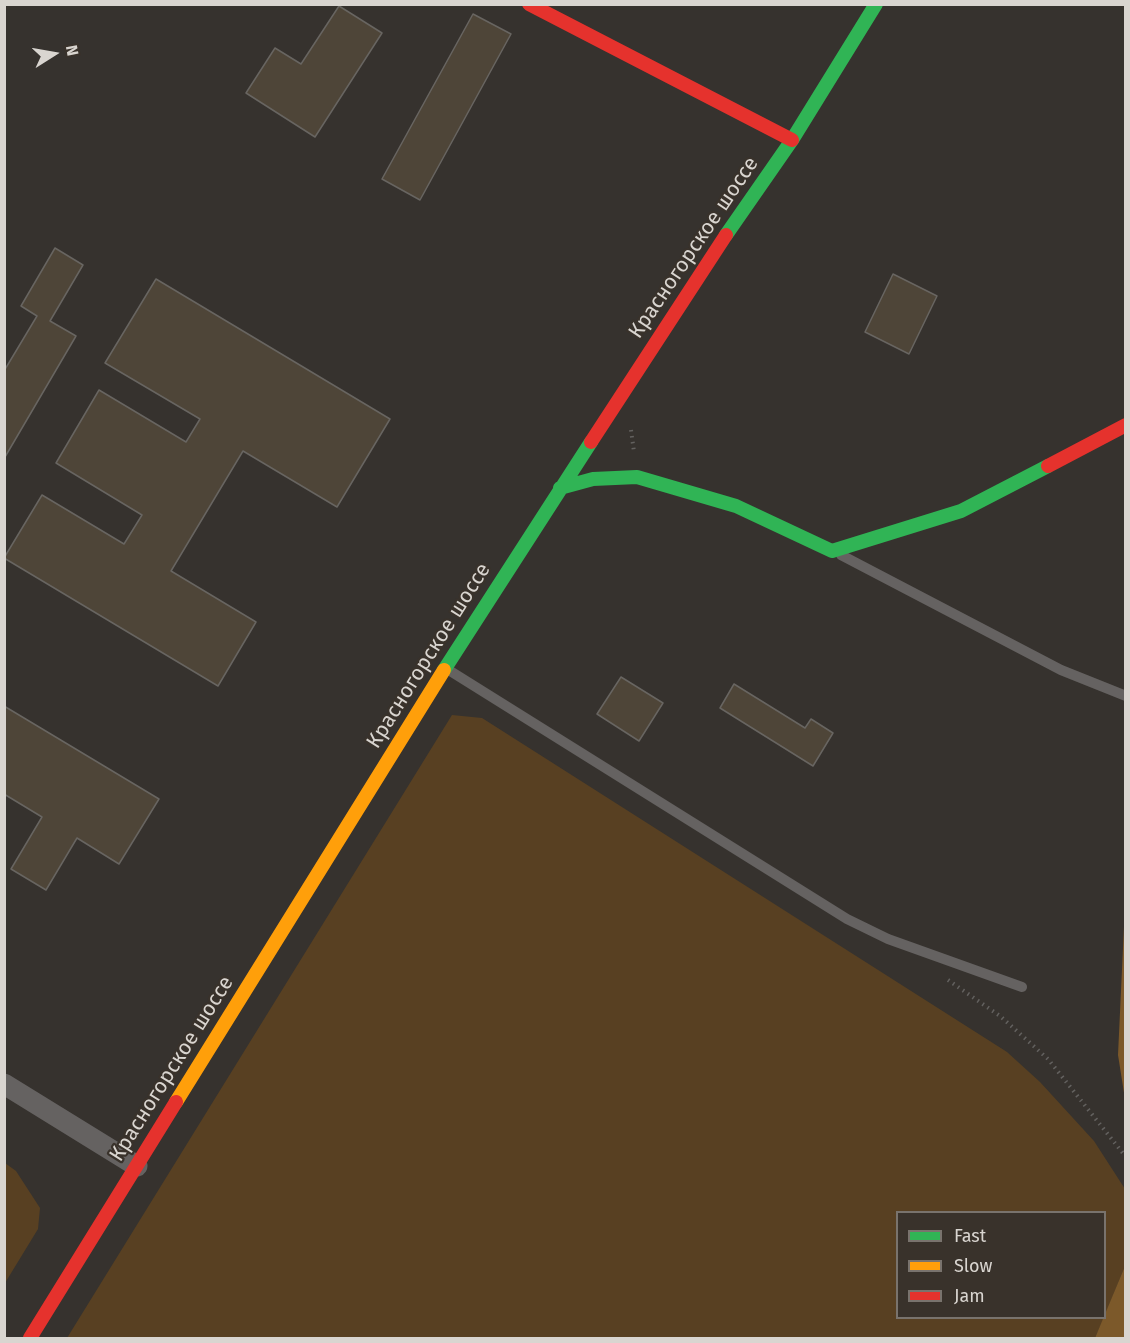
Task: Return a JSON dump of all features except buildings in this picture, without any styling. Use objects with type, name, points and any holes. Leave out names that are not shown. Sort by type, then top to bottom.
[{"type":"street","points":[[529,4],[792,140]]},
{"type":"street","name":"Красногорское шоссе","points":[[30,1338],[445,668],[753,193],[792,140],[876,4]]},
{"type":"street","points":[[560,488],[593,479],[637,477],[736,506],[832,550],[961,511],[1125,425]]},
{"type":"street","points":[[4,1084],[137,1166]]},
{"type":"lane","points":[[832,550],[1061,670],[1125,696]]},
{"type":"lane","points":[[445,668],[847,919],[888,939],[1022,987]]},
{"type":"path","points":[[944,978],[1000,1016],[1048,1059],[1125,1156]]},
{"type":"shaded area","points":[[452,715],[482,718],[1007,1052],[1040,1082],[1094,1141],[1125,1189],[1125,1266],[1106,1313],[1106,1211],[896,1211],[896,1319],[1104,1319],[1095,1338],[67,1338]]},
{"type":"shaded area","points":[[1125,905],[1125,1099],[1118,1055]]},
{"type":"shaded area","points":[[5,1163],[16,1171],[40,1208],[38,1229],[5,1283]]},
{"type":"shaded area","points":[[1125,1266],[1125,1338],[1095,1338],[1103,1319],[1106,1319],[1106,1312]]},
{"type":"traffic: fast","points":[[726,235],[792,140],[876,4]]},
{"type":"traffic: fast","points":[[444,670],[591,442]]},
{"type":"traffic: fast","points":[[560,488],[593,479],[637,477],[736,506],[832,551],[961,511],[1048,466]]},
{"type":"traffic: slow","points":[[176,1102],[444,670]]},
{"type":"traffic: jam","points":[[529,4],[792,140]]},
{"type":"traffic: jam","points":[[591,442],[726,235]]},
{"type":"traffic: jam","points":[[1048,466],[1126,425]]},
{"type":"traffic: jam","points":[[30,1338],[176,1102]]}]
